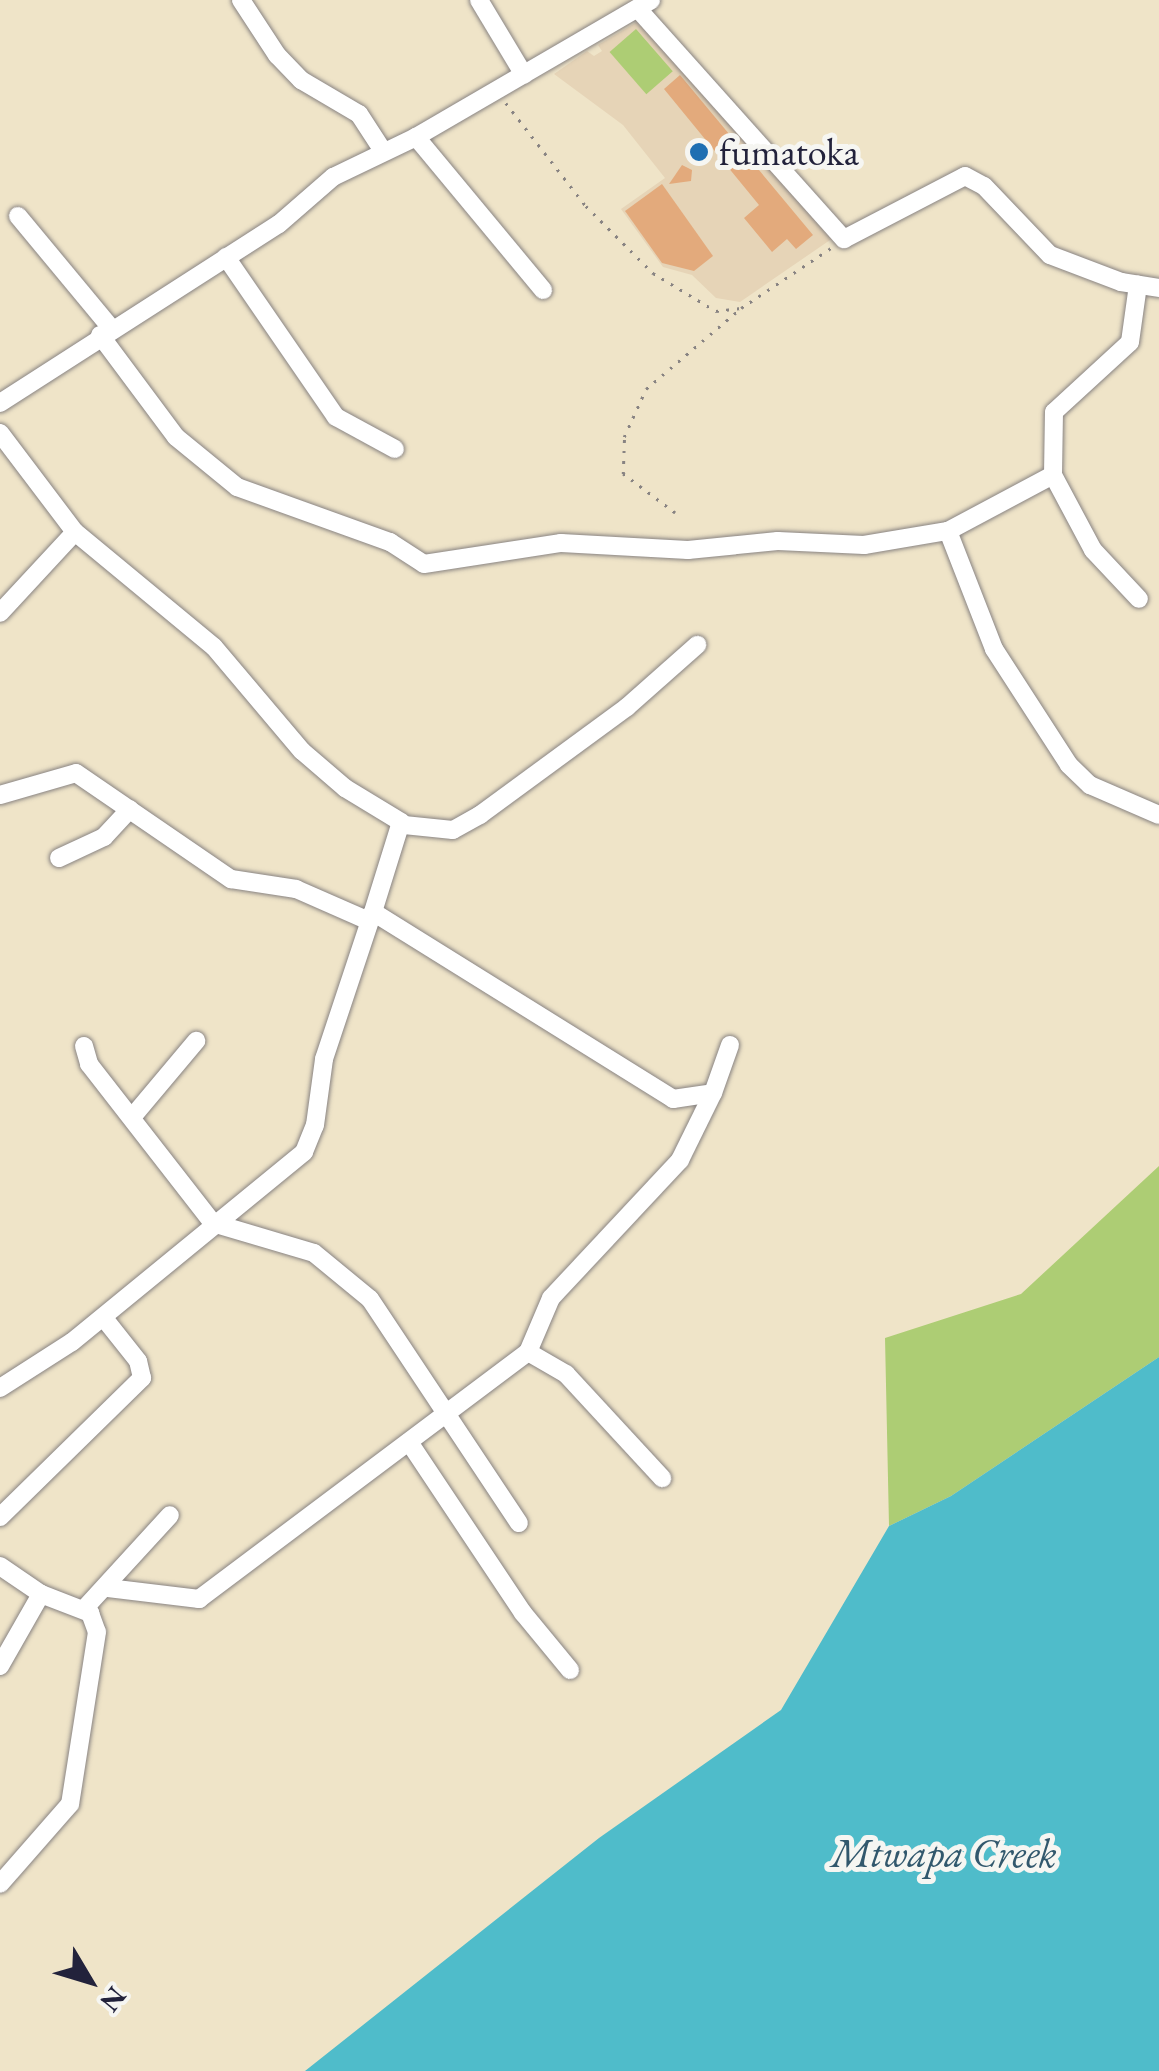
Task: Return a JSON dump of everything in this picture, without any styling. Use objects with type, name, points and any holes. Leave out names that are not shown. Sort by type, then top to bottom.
[{"type":"street","points":[[240,0],[289,68],[360,114],[384,151]]},
{"type":"street","points":[[479,0],[524,75]]},
{"type":"street","points":[[0,403],[106,331],[279,224],[332,177],[416,137],[644,5],[844,238],[966,176],[984,186],[1050,255],[1138,285],[1159,288]]},
{"type":"street","points":[[416,137],[543,290]]},
{"type":"street","points":[[18,216],[106,331],[176,437],[237,487],[321,514],[424,564],[560,543],[688,550],[778,540],[864,544],[948,530],[1053,474]]},
{"type":"street","points":[[226,257],[343,424],[395,450]]},
{"type":"street","points":[[1138,285],[1130,342],[1054,412],[1053,474],[1093,550],[1139,598]]},
{"type":"street","points":[[0,433],[76,532],[214,648],[302,751],[404,825],[453,830],[480,815],[627,706],[696,645]]},
{"type":"street","points":[[948,530],[994,649],[1068,765],[1090,785],[1159,815]]},
{"type":"street","points":[[0,613],[76,532]]},
{"type":"street","points":[[0,795],[76,773],[231,879],[296,888],[371,917],[673,1099],[714,1093]]},
{"type":"street","points":[[58,858],[104,838],[130,808]]},
{"type":"street","points":[[0,1388],[103,1317],[213,1222],[296,1160],[312,1138],[324,1060],[404,825]]},
{"type":"street","points":[[134,1115],[196,1041]]},
{"type":"street","points":[[108,1588],[199,1599],[409,1442],[442,1412],[528,1352],[552,1298],[680,1160],[714,1093],[730,1045]]},
{"type":"street","points":[[84,1046],[86,1060],[134,1115],[213,1222],[314,1254],[341,1270],[370,1299],[518,1524]]},
{"type":"street","points":[[0,1517],[142,1378],[138,1361],[103,1317]]},
{"type":"street","points":[[528,1352],[566,1374],[662,1478]]},
{"type":"street","points":[[409,1442],[523,1613],[570,1670]]},
{"type":"street","points":[[84,1609],[108,1588],[170,1515]]},
{"type":"street","points":[[0,1566],[41,1594],[84,1609],[97,1632],[74,1793],[8,1860],[0,1884]]},
{"type":"street","points":[[0,1666],[41,1594]]},
{"type":"path","points":[[497,91],[586,206],[653,273],[716,312],[741,308]]},
{"type":"path","points":[[675,513],[623,474],[624,437],[646,389],[741,308],[844,238]]},
{"type":"shaded area","name":"fumatoka","points":[[637,22],[833,238],[740,302],[716,298],[692,275],[663,267],[621,209],[665,178],[623,125],[554,74],[587,51],[594,56],[602,51],[598,45]]},
{"type":"green space","points":[[636,29],[673,71],[646,94],[610,52]]},
{"type":"green space","points":[[1159,1166],[1159,1357],[951,1496],[889,1526],[885,1338],[1021,1294]]},
{"type":"water","name":"Mtwapa Creek","points":[[1159,1357],[1159,2071],[305,2071],[599,1838],[781,1710],[889,1526],[951,1496]]},
{"type":"building","points":[[680,75],[813,235],[796,249],[787,239],[772,252],[744,218],[759,205],[664,89]]},
{"type":"building","points":[[682,165],[692,170],[691,181],[669,184]]},
{"type":"building","points":[[662,184],[713,256],[694,271],[662,263],[625,211]]},
{"type":"place","name":"fumatoka","points":[[699,152]]}]
